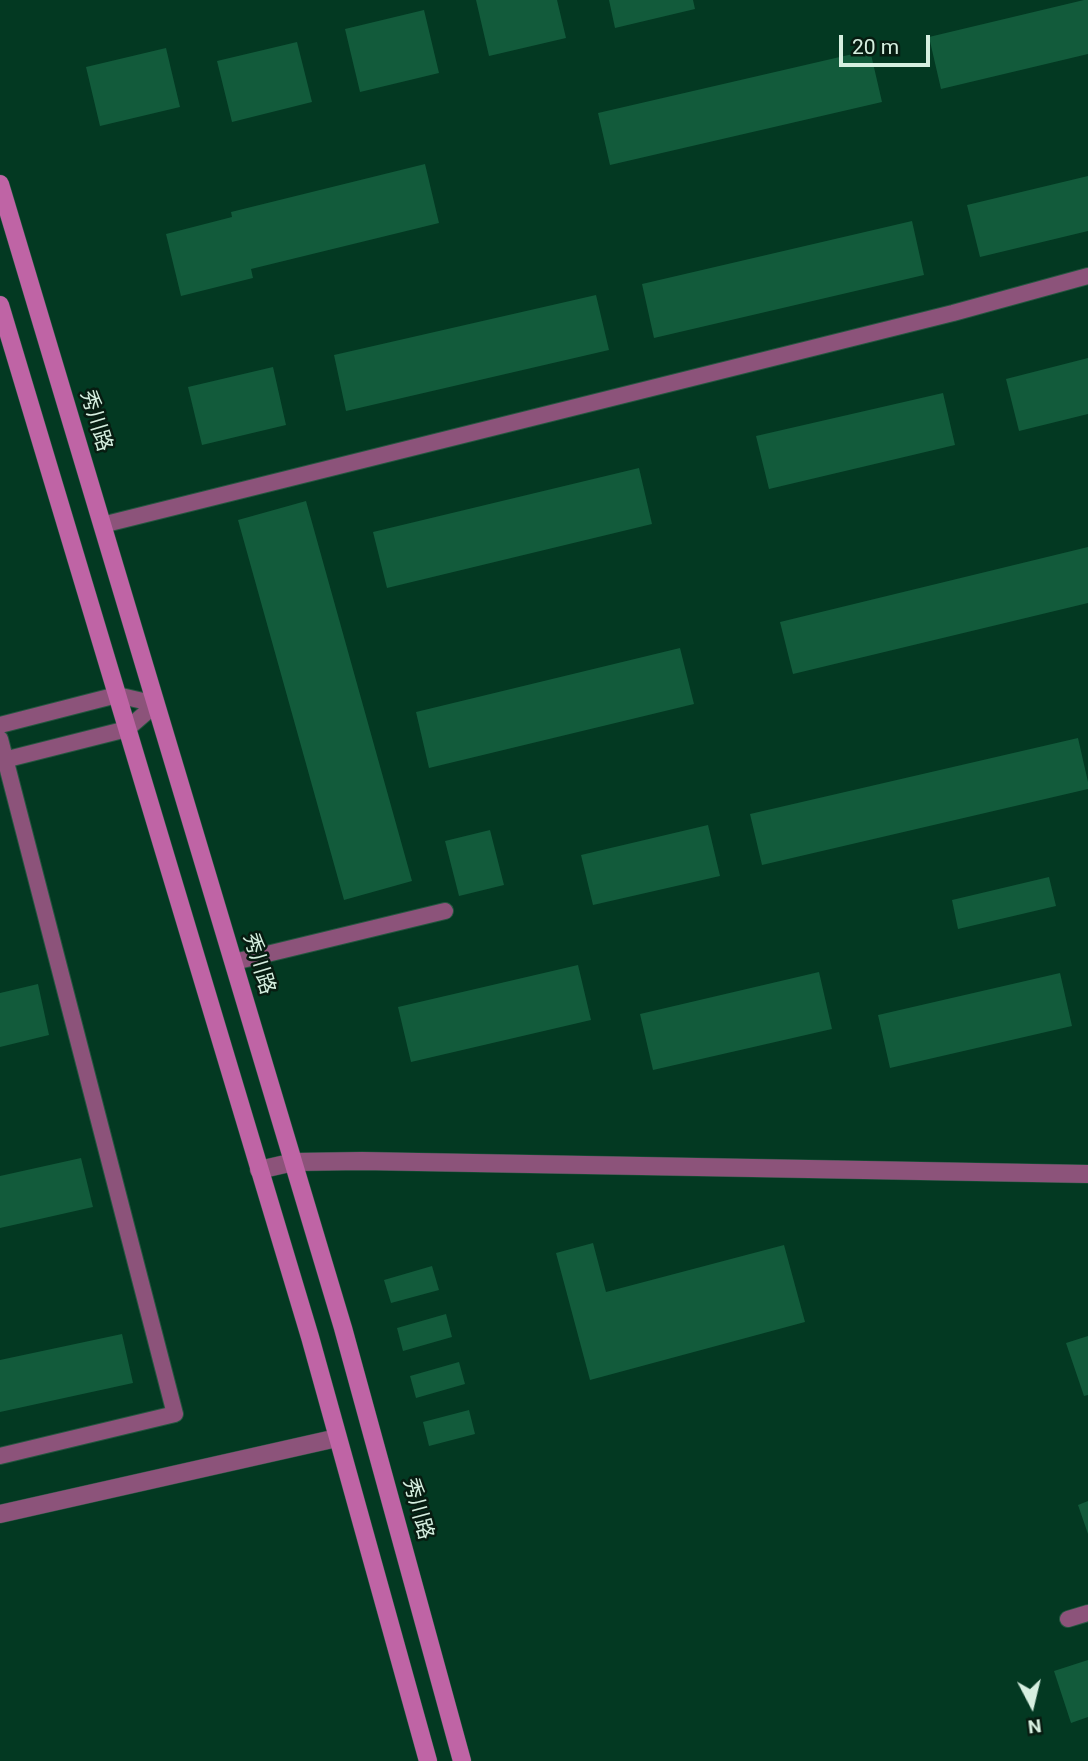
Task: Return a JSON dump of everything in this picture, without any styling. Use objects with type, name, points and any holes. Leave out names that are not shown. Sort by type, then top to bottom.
[{"type":"main road","name":"秀川路","points":[[0,184],[344,1328],[462,1761]]},
{"type":"main road","points":[[0,305],[310,1337],[428,1761]]},
{"type":"street","points":[[259,1170],[294,1162],[362,1161],[1088,1174]]},
{"type":"street","points":[[0,1514],[337,1438]]},
{"type":"lane","points":[[103,525],[940,316],[1088,276]]},
{"type":"lane","points":[[0,725],[117,695],[156,704]]},
{"type":"lane","points":[[3,761],[127,729],[156,704]]},
{"type":"lane","points":[[0,739],[3,761],[175,1414],[0,1456]]},
{"type":"lane","points":[[233,962],[445,911]]},
{"type":"lane","points":[[1068,1619],[1088,1613]]},
{"type":"building","points":[[476,0],[557,0],[566,38],[489,56]]},
{"type":"building","points":[[609,0],[693,0],[695,9],[615,28]]},
{"type":"building","points":[[1088,0],[1088,54],[941,89],[929,37]]},
{"type":"building","points":[[424,10],[439,73],[360,92],[345,29]]},
{"type":"building","points":[[297,42],[312,102],[232,122],[217,61]]},
{"type":"building","points":[[166,48],[180,107],[100,126],[86,67]]},
{"type":"building","points":[[870,50],[882,102],[610,165],[598,113]]},
{"type":"building","points":[[425,164],[439,223],[251,269],[253,278],[181,296],[166,234],[232,217],[231,212]]},
{"type":"building","points":[[1088,176],[1088,231],[980,257],[967,205]]},
{"type":"building","points":[[912,221],[924,275],[654,338],[642,284]]},
{"type":"building","points":[[596,295],[609,350],[346,411],[334,355]]},
{"type":"building","points":[[1088,358],[1088,414],[1019,431],[1006,379]]},
{"type":"building","points":[[273,367],[286,425],[202,445],[188,387]]},
{"type":"building","points":[[943,393],[955,445],[769,489],[756,436]]},
{"type":"building","points":[[639,468],[652,524],[387,588],[373,532]]},
{"type":"building","points":[[306,501],[412,881],[344,900],[238,520]]},
{"type":"building","points":[[1088,547],[1088,603],[793,674],[780,622]]},
{"type":"building","points":[[680,648],[694,704],[429,768],[416,712]]},
{"type":"building","points":[[1078,738],[1088,789],[762,865],[750,814]]},
{"type":"building","points":[[708,825],[720,876],[593,905],[581,855]]},
{"type":"building","points":[[490,830],[504,885],[459,896],[445,841]]},
{"type":"building","points":[[1049,877],[1056,906],[958,929],[952,900]]},
{"type":"building","points":[[578,965],[591,1020],[411,1062],[398,1007]]},
{"type":"building","points":[[819,972],[832,1029],[653,1070],[640,1014]]},
{"type":"building","points":[[1060,973],[1072,1026],[890,1068],[878,1015]]},
{"type":"building","points":[[38,984],[49,1035],[0,1047],[0,993]]},
{"type":"building","points":[[81,1158],[93,1207],[0,1228],[0,1176]]},
{"type":"building","points":[[593,1243],[606,1292],[784,1245],[805,1322],[590,1380],[556,1253]]},
{"type":"building","points":[[432,1266],[439,1290],[391,1303],[384,1280]]},
{"type":"building","points":[[446,1314],[452,1337],[403,1351],[397,1328]]},
{"type":"building","points":[[122,1334],[133,1383],[0,1412],[0,1360]]},
{"type":"building","points":[[1088,1336],[1088,1395],[1084,1396],[1066,1343]]},
{"type":"building","points":[[459,1362],[465,1384],[416,1398],[410,1376]]},
{"type":"building","points":[[469,1410],[475,1434],[429,1446],[423,1422]]},
{"type":"building","points":[[1088,1501],[1088,1534],[1078,1505]]},
{"type":"building","points":[[1088,1660],[1088,1717],[1071,1723],[1054,1671]]}]
